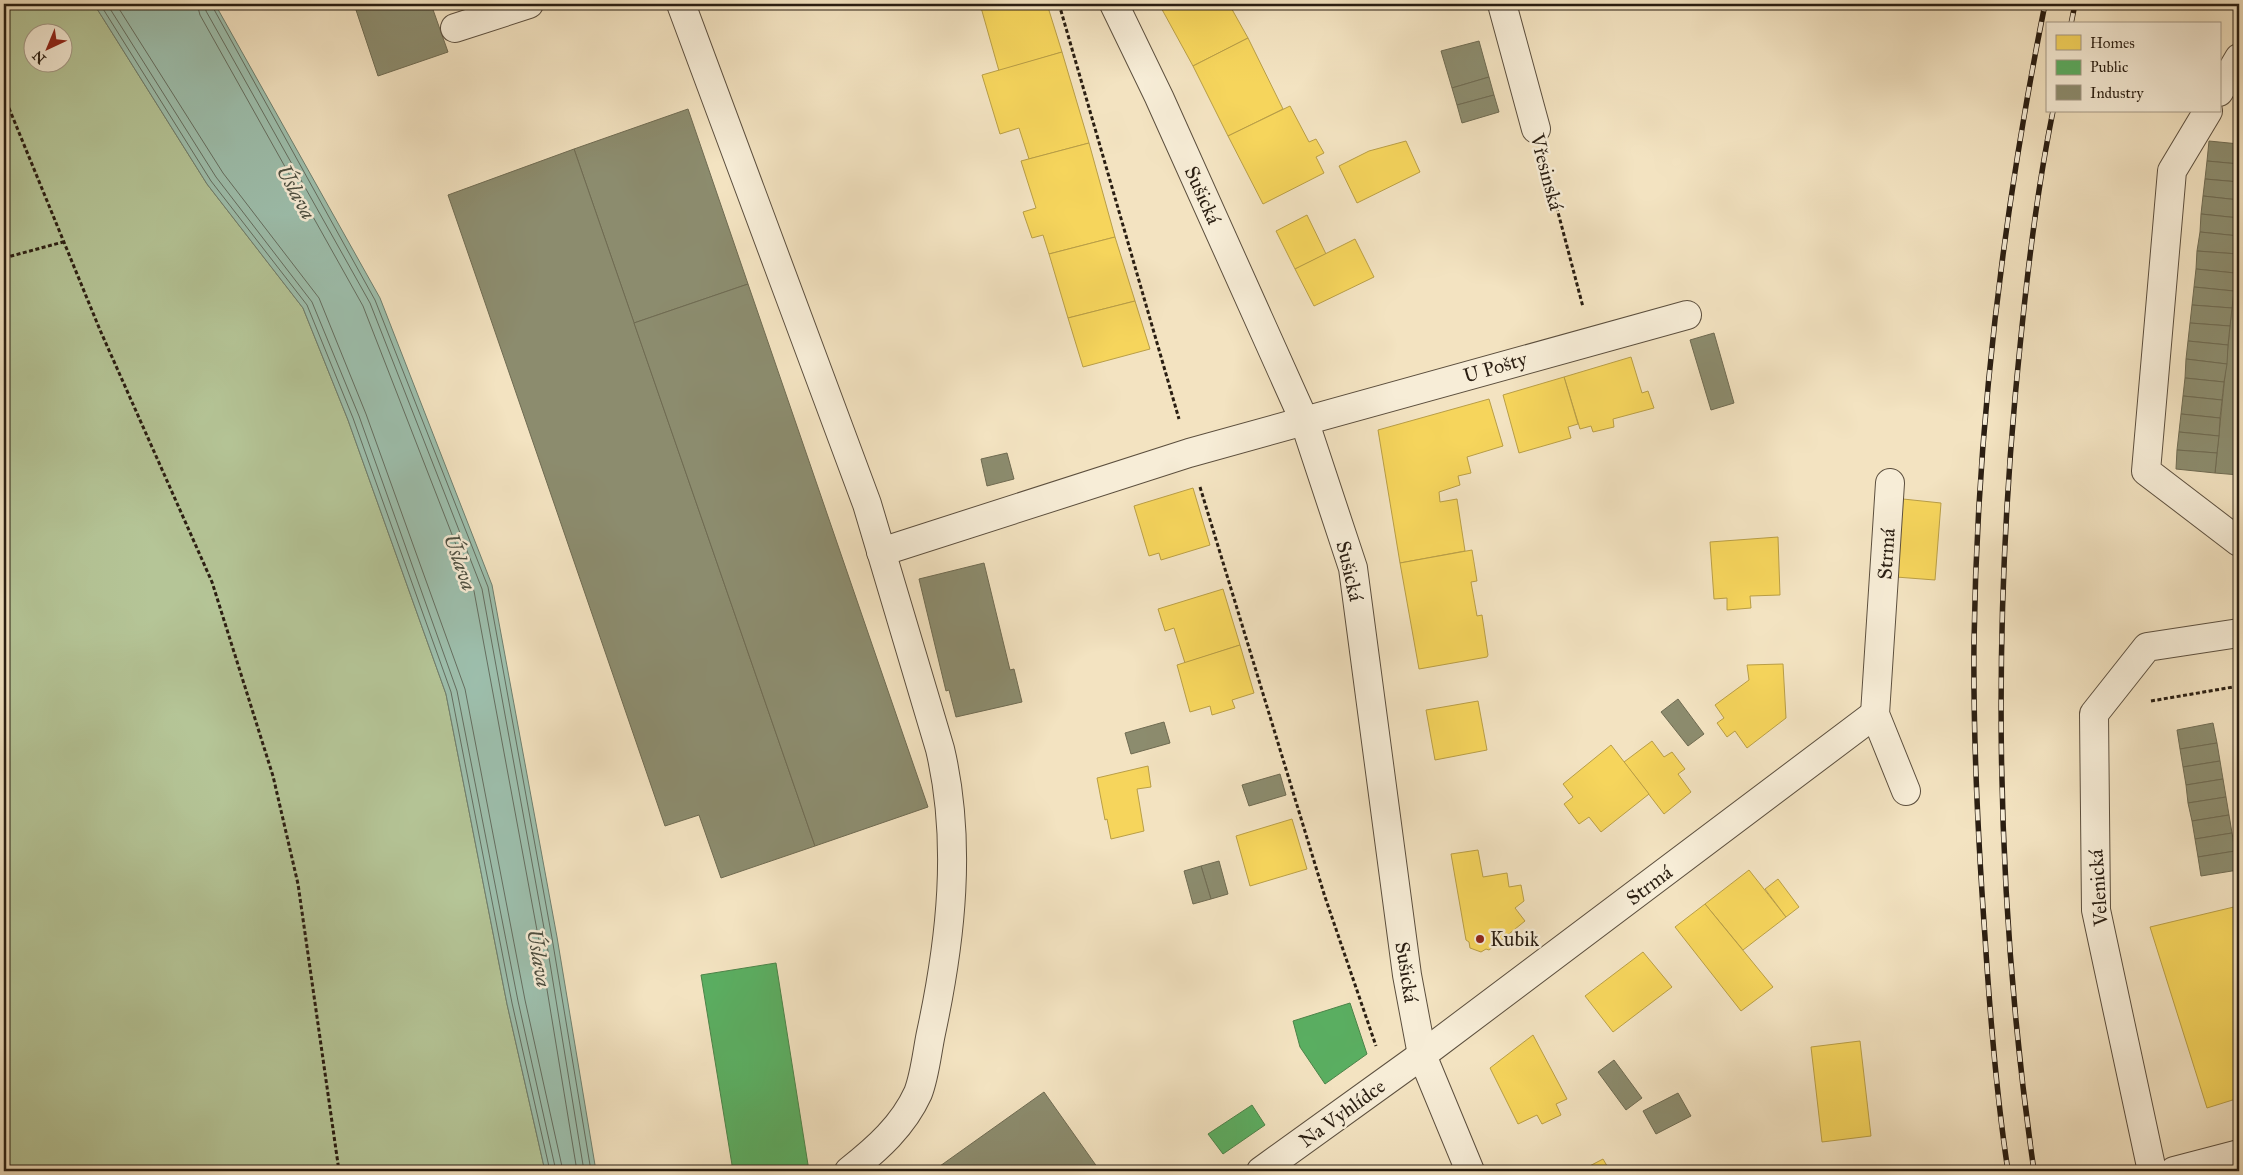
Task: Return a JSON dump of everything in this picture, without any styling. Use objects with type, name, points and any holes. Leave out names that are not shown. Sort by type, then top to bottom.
[{"type":"street","points":[[455,28],[492,10],[530,4]]},
{"type":"street","points":[[681,4],[867,504],[940,749],[948,784],[953,849],[949,920],[936,1010],[918,1091],[898,1126],[869,1155],[849,1171]]},
{"type":"street","name":"Sušická","points":[[1114,4],[1159,97],[1304,420],[1353,568],[1407,975],[1422,1055],[1470,1171]]},
{"type":"street","name":"Vřesinská","points":[[1502,4],[1536,128]]},
{"type":"street","points":[[2220,90],[2239,58]]},
{"type":"street","points":[[2207,112],[2172,171],[2146,471],[2239,542]]},
{"type":"street","name":"U Pošty","points":[[881,552],[1189,453],[1687,315]]},
{"type":"street","name":"Strmá","points":[[1890,483],[1875,714],[1906,791]]},
{"type":"street","name":"Velenická","points":[[2152,1171],[2096,910],[2094,714],[2147,647],[2239,634]]},
{"type":"street","name":"Strmá","points":[[1422,1055],[1875,714]]},
{"type":"street","name":"Na Vyhlídce","points":[[1261,1171],[1422,1055]]},
{"type":"street","points":[[2174,1171],[2239,1154]]},
{"type":"path","points":[[1059,4],[1189,453],[1325,897],[1388,1080]]},
{"type":"path","points":[[4,96],[63,242],[212,582],[273,776],[298,884],[339,1171]]},
{"type":"path","name":"Vřesinská","points":[[1536,128],[1592,340]]},
{"type":"path","points":[[4,258],[63,242]]},
{"type":"path","points":[[2098,710],[2239,686]]},
{"type":"shaded area","points":[[4,4],[94,4],[207,184],[303,308],[348,420],[446,694],[507,1004],[545,1171],[4,1171]]},
{"type":"water","name":"Úslava","points":[[94,4],[215,4],[380,298],[492,585],[557,937],[596,1171],[545,1171],[507,1004],[446,694],[348,420],[303,308],[207,184]]},
{"type":"building: Homes","points":[[980,4],[1047,4],[1062,52],[999,71]]},
{"type":"building: Homes","points":[[1159,4],[1229,4],[1248,38],[1193,66]]},
{"type":"building: Homes","points":[[1248,38],[1283,109],[1228,136],[1193,66]]},
{"type":"building: Homes","points":[[1062,52],[1089,143],[1029,159],[1019,128],[1000,134],[982,75]]},
{"type":"building: Homes","points":[[1290,106],[1309,142],[1316,139],[1324,153],[1316,157],[1324,173],[1263,204],[1228,136]]},
{"type":"building: Homes","points":[[1406,141],[1420,172],[1357,203],[1339,166],[1369,151]]},
{"type":"building: Homes","points":[[1089,143],[1115,237],[1049,254],[1043,235],[1032,238],[1023,212],[1036,208],[1021,161]]},
{"type":"building: Homes","points":[[1307,215],[1326,254],[1295,269],[1276,231]]},
{"type":"building: Homes","points":[[1115,237],[1135,301],[1068,318],[1049,254]]},
{"type":"building: Homes","points":[[1355,239],[1374,277],[1314,306],[1295,269]]},
{"type":"building: Homes","points":[[1135,301],[1150,349],[1083,367],[1068,318]]},
{"type":"building: Homes","points":[[1631,357],[1642,393],[1648,391],[1654,408],[1613,419],[1614,427],[1593,432],[1591,426],[1580,429],[1564,377]]},
{"type":"building: Homes","points":[[1564,377],[1578,424],[1568,427],[1571,438],[1519,453],[1503,395]]},
{"type":"building: Homes","points":[[1489,399],[1503,446],[1467,457],[1471,473],[1458,476],[1460,485],[1439,492],[1440,502],[1457,499],[1465,551],[1400,563],[1378,430]]},
{"type":"building: Homes","points":[[1193,488],[1210,545],[1161,560],[1159,553],[1149,556],[1134,506]]},
{"type":"building: Homes","points":[[1903,499],[1941,503],[1935,580],[1896,577]]},
{"type":"building: Homes","points":[[1778,537],[1780,595],[1750,596],[1751,608],[1727,610],[1727,598],[1714,599],[1710,542]]},
{"type":"building: Homes","points":[[1472,550],[1477,581],[1471,582],[1477,616],[1482,615],[1488,655],[1487,657],[1419,669],[1400,563]]},
{"type":"building: Homes","points":[[1223,589],[1240,645],[1185,663],[1174,628],[1165,631],[1158,609]]},
{"type":"building: Homes","points":[[1240,645],[1254,693],[1232,700],[1235,708],[1212,715],[1210,706],[1190,712],[1177,665]]},
{"type":"building: Homes","points":[[1783,664],[1786,718],[1747,748],[1735,731],[1727,737],[1717,723],[1724,718],[1715,705],[1749,680],[1747,665]]},
{"type":"building: Homes","points":[[1478,701],[1487,750],[1435,760],[1426,710]]},
{"type":"building: Homes","points":[[1652,741],[1664,757],[1672,752],[1685,769],[1678,774],[1691,792],[1664,814],[1624,762]]},
{"type":"building: Homes","points":[[1611,745],[1649,794],[1601,832],[1589,817],[1579,824],[1564,804],[1573,797],[1563,784]]},
{"type":"building: Homes","points":[[1148,766],[1151,787],[1137,789],[1144,831],[1111,839],[1107,819],[1105,820],[1097,778]]},
{"type":"building: Homes","points":[[1292,819],[1307,869],[1250,886],[1236,836]]},
{"type":"building: Homes","points":[[1478,850],[1483,877],[1507,873],[1509,887],[1521,885],[1524,901],[1515,908],[1525,921],[1489,950],[1486,949],[1481,952],[1470,948],[1469,942],[1466,940],[1451,854]]},
{"type":"building: Homes","points":[[1749,870],[1786,917],[1743,950],[1705,904]]},
{"type":"building: Homes","points":[[1778,879],[1799,907],[1786,917],[1765,889]]},
{"type":"building: Homes","points":[[1705,904],[1773,987],[1741,1011],[1675,927]]},
{"type":"building: Homes","points":[[2238,906],[2239,1098],[2207,1108],[2150,927]]},
{"type":"building: Homes","points":[[1643,952],[1672,987],[1613,1032],[1585,996]]},
{"type":"building: Homes","points":[[1533,1035],[1567,1099],[1556,1104],[1561,1115],[1542,1124],[1537,1115],[1518,1124],[1490,1068]]},
{"type":"building: Homes","points":[[1860,1041],[1871,1136],[1822,1142],[1811,1047]]},
{"type":"building: Homes","points":[[1603,1159],[1610,1171],[1580,1171]]},
{"type":"building: Public","points":[[776,963],[809,1171],[733,1171],[701,975]]},
{"type":"building: Public","points":[[1350,1003],[1367,1054],[1325,1084],[1300,1047],[1293,1021]]},
{"type":"building: Public","points":[[1252,1105],[1265,1125],[1223,1154],[1208,1134]]},
{"type":"building: Industry","points":[[354,4],[431,4],[448,52],[378,76]]},
{"type":"building: Industry","points":[[1479,41],[1489,77],[1452,88],[1441,51]]},
{"type":"building: Industry","points":[[1489,77],[1494,95],[1457,105],[1452,88]]},
{"type":"building: Industry","points":[[1494,95],[1499,112],[1462,123],[1457,105]]},
{"type":"building: Industry","points":[[688,109],[748,284],[634,323],[574,149]]},
{"type":"building: Industry","points":[[2209,141],[2239,144],[2239,164],[2207,161]]},
{"type":"building: Industry","points":[[574,149],[815,846],[721,878],[699,815],[665,826],[448,195]]},
{"type":"building: Industry","points":[[2207,161],[2239,164],[2239,182],[2205,179]]},
{"type":"building: Industry","points":[[2205,179],[2239,182],[2239,200],[2203,196]]},
{"type":"building: Industry","points":[[2203,196],[2239,200],[2239,218],[2201,214]]},
{"type":"building: Industry","points":[[2201,214],[2239,218],[2239,236],[2200,232]]},
{"type":"building: Industry","points":[[2200,232],[2239,236],[2238,254],[2197,251]]},
{"type":"building: Industry","points":[[2239,238],[2239,475],[2215,473]]},
{"type":"building: Industry","points":[[2197,251],[2238,254],[2235,273],[2196,269]]},
{"type":"building: Industry","points":[[2196,269],[2235,273],[2234,291],[2194,287]]},
{"type":"building: Industry","points":[[748,284],[928,807],[815,846],[634,323]]},
{"type":"building: Industry","points":[[2194,287],[2234,291],[2232,308],[2192,305]]},
{"type":"building: Industry","points":[[2192,305],[2232,308],[2230,326],[2190,323]]},
{"type":"building: Industry","points":[[2190,323],[2230,326],[2228,345],[2188,341]]},
{"type":"building: Industry","points":[[1714,333],[1734,403],[1711,410],[1690,340]]},
{"type":"building: Industry","points":[[2188,341],[2228,345],[2227,364],[2186,359]]},
{"type":"building: Industry","points":[[2186,359],[2227,364],[2224,382],[2185,378]]},
{"type":"building: Industry","points":[[2185,378],[2224,382],[2222,400],[2183,396]]},
{"type":"building: Industry","points":[[2183,396],[2222,400],[2220,418],[2181,414]]},
{"type":"building: Industry","points":[[2181,414],[2220,418],[2219,436],[2179,432]]},
{"type":"building: Industry","points":[[2179,432],[2219,436],[2217,453],[2177,450]]},
{"type":"building: Industry","points":[[2177,450],[2217,453],[2215,473],[2176,469]]},
{"type":"building: Industry","points":[[1007,453],[1014,479],[987,486],[981,459]]},
{"type":"building: Industry","points":[[984,563],[1010,670],[1014,669],[1022,702],[956,717],[949,690],[946,691],[919,579]]},
{"type":"building: Industry","points":[[1678,699],[1704,734],[1688,746],[1661,712]]},
{"type":"building: Industry","points":[[1164,722],[1170,743],[1131,754],[1125,733]]},
{"type":"building: Industry","points":[[2213,723],[2217,743],[2180,749],[2177,730]]},
{"type":"building: Industry","points":[[2217,743],[2220,761],[2183,767],[2180,749]]},
{"type":"building: Industry","points":[[2220,761],[2223,779],[2186,785],[2183,767]]},
{"type":"building: Industry","points":[[1280,774],[1286,795],[1249,806],[1242,785]]},
{"type":"building: Industry","points":[[2223,779],[2226,797],[2188,803],[2186,785]]},
{"type":"building: Industry","points":[[2226,797],[2229,815],[2192,821],[2188,803]]},
{"type":"building: Industry","points":[[2229,815],[2232,833],[2195,839],[2192,821]]},
{"type":"building: Industry","points":[[2232,833],[2235,851],[2198,857],[2195,839]]},
{"type":"building: Industry","points":[[2235,851],[2238,870],[2201,876],[2198,857]]},
{"type":"building: Industry","points":[[1219,861],[1228,894],[1211,899],[1201,866]]},
{"type":"building: Industry","points":[[1201,866],[1211,899],[1193,904],[1184,871]]},
{"type":"building: Industry","points":[[1614,1060],[1642,1098],[1626,1110],[1598,1072]]},
{"type":"building: Industry","points":[[1044,1092],[1100,1171],[933,1171]]},
{"type":"building: Industry","points":[[1678,1093],[1691,1116],[1656,1134],[1643,1111]]},
{"type":"railway","points":[[2008,1171],[1991,1025],[1978,826],[1974,679],[1976,562],[1980,482],[1995,321],[2017,162],[2045,4]]},
{"type":"railway","points":[[2071,22],[2075,4]]},
{"type":"railway","points":[[2034,1171],[2012,978],[2002,785],[2001,688],[2003,591],[2015,398],[2035,218],[2053,112]]},
{"type":"place","name":"Kubik","points":[[1480,939]]}]
